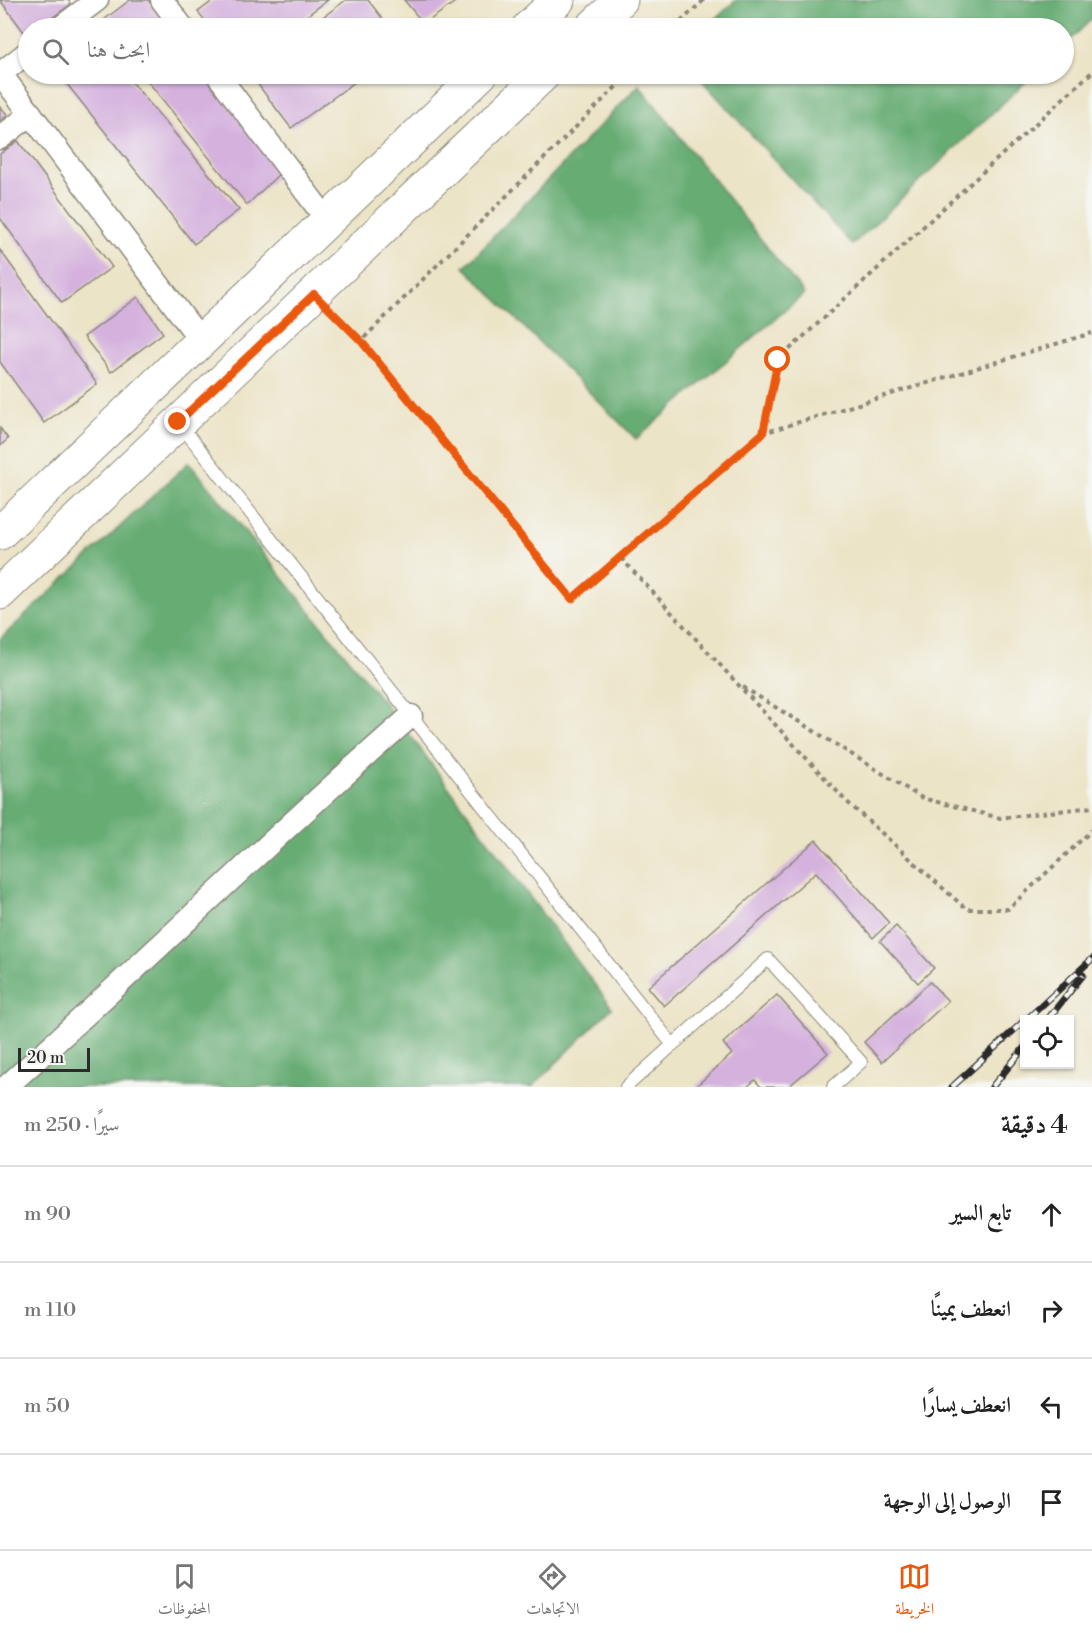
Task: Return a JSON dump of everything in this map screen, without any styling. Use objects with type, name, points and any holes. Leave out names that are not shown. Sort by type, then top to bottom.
[{"type":"main road","points":[[539,18],[558,0]]},
{"type":"main road","points":[[602,18],[621,0]]},
{"type":"main road","points":[[0,533],[470,84]]},
{"type":"main road","points":[[0,593],[534,84]]},
{"type":"street","points":[[73,18],[97,0]]},
{"type":"street","points":[[162,0],[176,18]]},
{"type":"street","points":[[18,60],[0,74],[201,340]]},
{"type":"street","points":[[225,84],[327,220]]},
{"type":"street","points":[[0,138],[31,114]]},
{"type":"street","points":[[6,1087],[411,716]]},
{"type":"lane","points":[[178,422],[672,1044]]},
{"type":"lane","points":[[626,1087],[768,959],[861,1062],[833,1087]]},
{"type":"path","points":[[685,18],[704,0]]},
{"type":"path","points":[[763,433],[778,360],[1092,72]]},
{"type":"path","points":[[361,341],[618,84]]},
{"type":"path","points":[[314,294],[361,341],[572,599],[763,433],[1092,333]]},
{"type":"path","points":[[621,558],[845,800],[966,909],[1008,909],[1092,830]]},
{"type":"path","points":[[737,683],[922,798],[1000,818],[1092,807]]},
{"type":"green space","points":[[736,0],[1092,0],[1092,19],[1074,36],[1074,18],[717,18]]},
{"type":"green space","points":[[705,84],[1023,84],[852,245]]},
{"type":"green space","points":[[639,85],[804,294],[636,439],[464,267]]},
{"type":"green space","points":[[189,462],[410,735],[612,1008],[532,1087],[0,1087],[0,639]]},
{"type":"building","points":[[0,0],[68,0],[71,4],[52,18],[18,18],[18,24]]},
{"type":"building","points":[[130,0],[148,0],[162,18],[106,18]]},
{"type":"building","points":[[214,0],[328,0],[304,18],[203,18],[198,12]]},
{"type":"building","points":[[346,0],[368,0],[382,18],[322,18]]},
{"type":"building","points":[[404,0],[458,0],[432,18],[419,18]]},
{"type":"building","points":[[67,84],[133,84],[239,210],[194,244]]},
{"type":"building","points":[[150,84],[213,84],[281,172],[247,205]]},
{"type":"building","points":[[258,84],[352,84],[291,128]]},
{"type":"building","points":[[0,107],[8,115],[0,121]]},
{"type":"building","points":[[18,141],[112,267],[62,303],[0,218],[0,154]]},
{"type":"building","points":[[0,250],[97,384],[44,423],[0,362]]},
{"type":"building","points":[[138,297],[163,333],[111,372],[84,337]]},
{"type":"building","points":[[0,428],[8,439],[0,446]]},
{"type":"building","points":[[816,840],[889,923],[873,938],[816,872],[664,1006],[648,987]]},
{"type":"building","points":[[896,926],[934,968],[918,983],[880,941]]},
{"type":"building","points":[[930,982],[948,1001],[882,1062],[864,1042]]},
{"type":"building","points":[[777,995],[828,1053],[788,1087],[761,1087],[755,1080],[747,1087],[695,1087],[732,1054],[723,1043]]},
{"type":"railway","points":[[1031,1015],[1092,959]]},
{"type":"railway","points":[[1051,1015],[1083,975]]},
{"type":"railway","points":[[952,1087],[1020,1025]]},
{"type":"railway","points":[[992,1087],[1020,1053]]},
{"type":"route","points":[[178,422],[314,294],[361,341],[572,599],[763,433],[778,360]]}]
